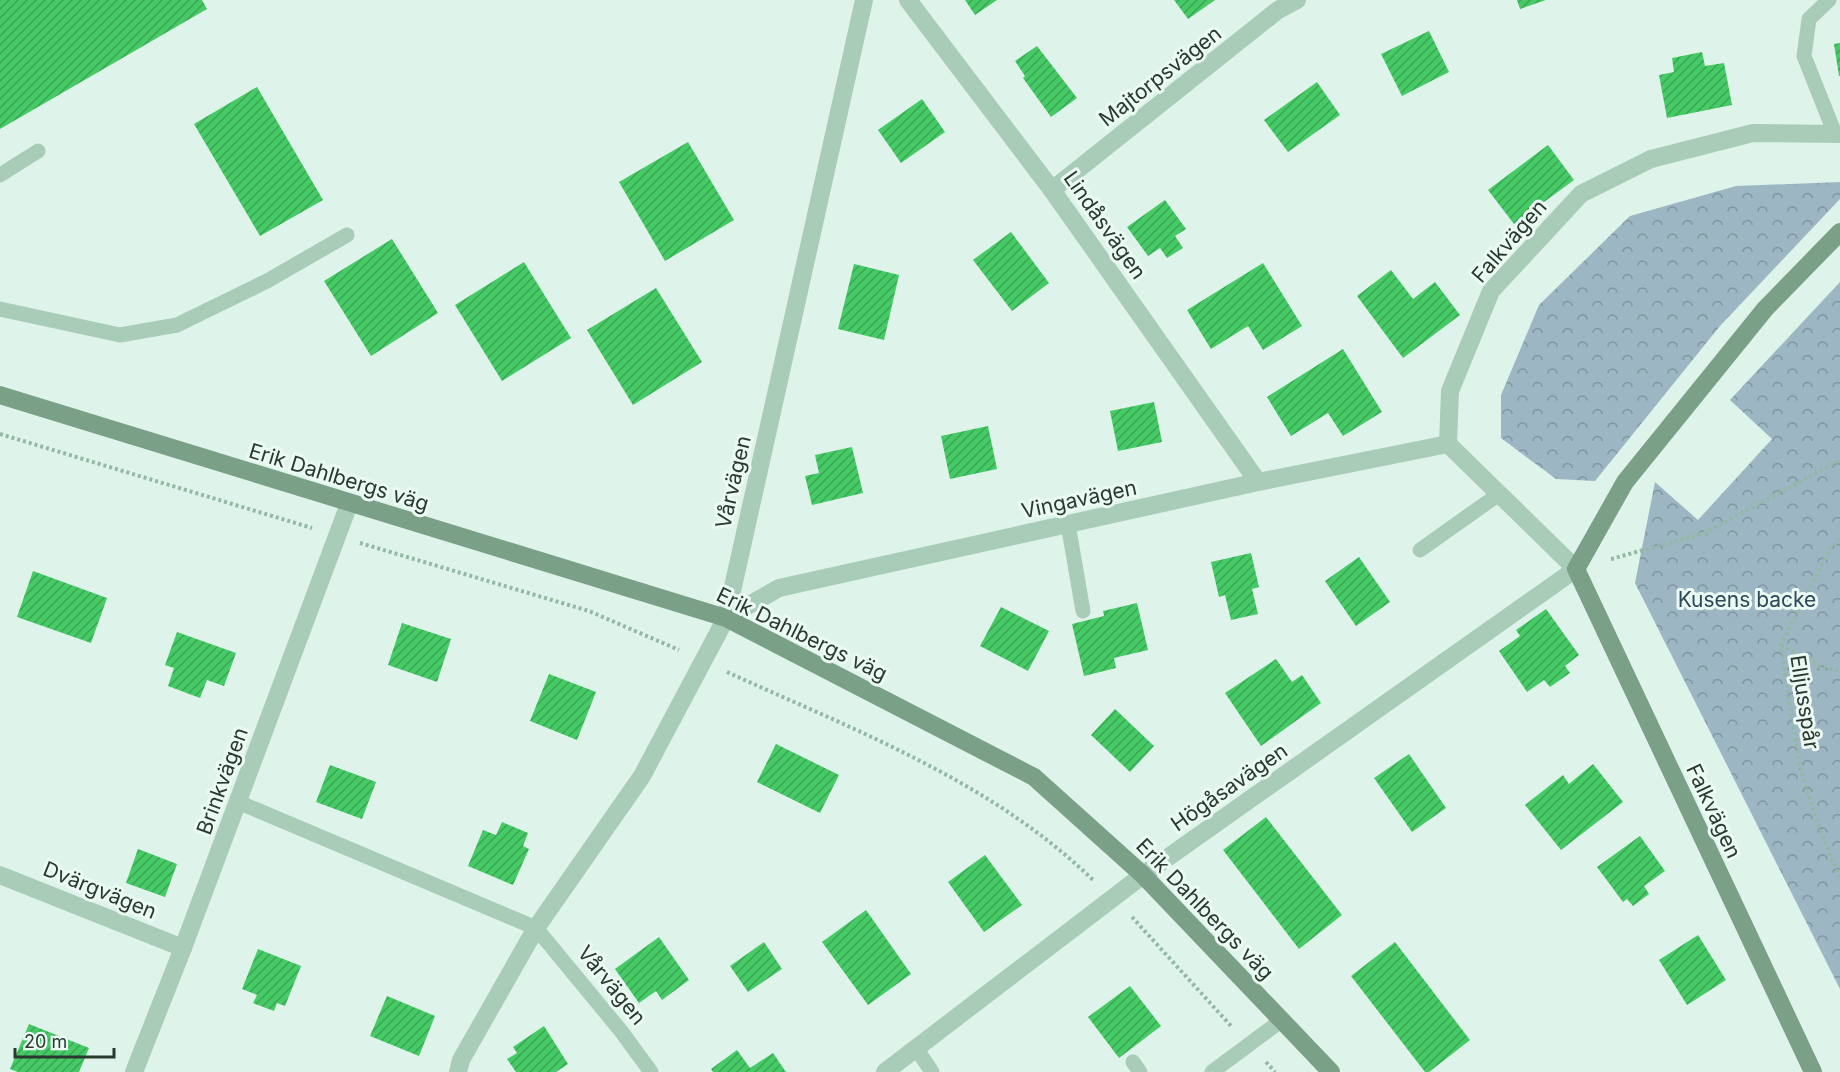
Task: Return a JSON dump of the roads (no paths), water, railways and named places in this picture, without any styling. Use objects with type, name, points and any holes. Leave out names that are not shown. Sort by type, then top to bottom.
[{"type":"street","name":"Vårvägen","points":[[458,1072],[461,1060],[536,928],[642,776],[726,618],[864,0]]},
{"type":"street","name":"Lindåsvägen","points":[[908,0],[1052,190],[1258,482]]},
{"type":"street","name":"Majtorpsvägen","points":[[1052,190],[1278,10],[1297,0]]},
{"type":"street","name":"Falkvägen","points":[[1813,1072],[1576,569],[1448,444],[1450,391],[1491,291],[1581,194],[1651,159],[1753,133],[1838,134]]},
{"type":"street","points":[[1576,569],[1625,482],[1765,309],[1840,232]]},
{"type":"street","name":"Erik Dahlbergs väg","points":[[0,395],[726,618],[1034,777],[1143,875],[1331,1072]]},
{"type":"street","name":"Vingavägen","points":[[726,618],[778,588],[1258,482],[1448,444]]},
{"type":"street","name":"Brinkvägen","points":[[134,1072],[183,948],[349,504]]},
{"type":"street","name":"Högåsavägen","points":[[885,1072],[1143,875],[1576,569]]},
{"type":"street","name":"Dvärgvägen","points":[[0,875],[183,948]]},
{"type":"lane","points":[[1829,0],[1809,19],[1804,56],[1838,134]]},
{"type":"lane","points":[[0,175],[38,151]]},
{"type":"lane","points":[[0,309],[120,334],[177,325],[267,281],[347,235]]},
{"type":"lane","points":[[1420,550],[1499,494]]},
{"type":"lane","points":[[1068,524],[1083,611]]},
{"type":"lane","points":[[238,802],[536,928]]},
{"type":"lane","name":"Vårvägen","points":[[536,928],[621,1031],[651,1072]]},
{"type":"lane","points":[[1212,1072],[1282,1020]]},
{"type":"lane","points":[[916,1048],[933,1072]]},
{"type":"park label","name":"Kusens backe","points":[[1747,599]]}]
